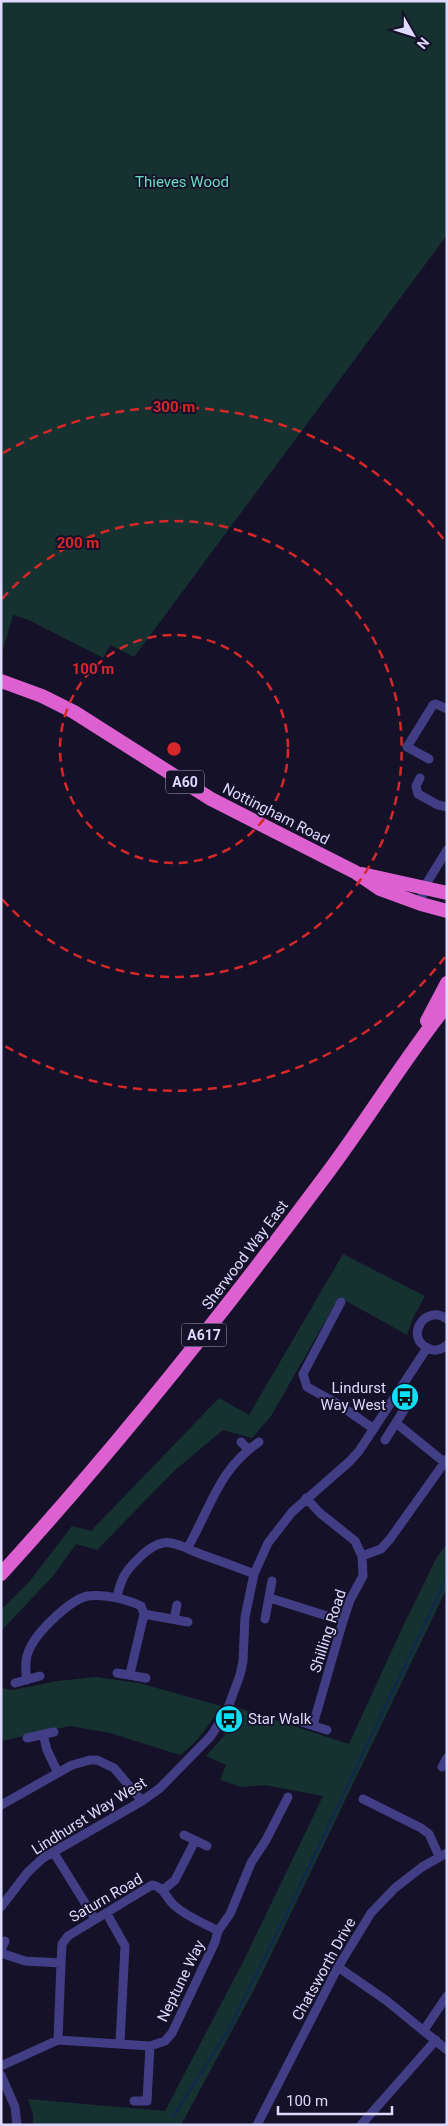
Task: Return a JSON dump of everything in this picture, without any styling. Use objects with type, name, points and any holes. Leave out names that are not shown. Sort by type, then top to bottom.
[{"type":"highway","name":"Nottingham Road","points":[[1,681],[42,696],[74,712],[211,799],[355,872],[380,889],[420,904],[447,911]]},
{"type":"highway","name":"Nottingham Road","points":[[355,872],[447,893]]},
{"type":"highway","points":[[423,889],[447,888]]},
{"type":"highway","points":[[423,889],[438,898],[447,900]]},
{"type":"highway","name":"Sherwood Way East","points":[[422,1036],[430,1012],[446,983]]},
{"type":"highway","name":"Sherwood Way East","points":[[1,1574],[133,1425],[245,1283],[328,1172],[422,1036],[447,1005]]},
{"type":"street","points":[[429,759],[406,747],[433,705],[436,704],[447,709]]},
{"type":"street","points":[[420,778],[416,786],[418,794],[438,805],[447,807]]},
{"type":"street","points":[[420,904],[423,889],[447,850]]},
{"type":"street","points":[[341,1302],[303,1374],[304,1382],[307,1387],[338,1404],[374,1428]]},
{"type":"street","points":[[447,1319],[440,1315],[430,1315],[419,1323],[418,1337],[422,1345],[427,1348],[439,1350],[447,1345]]},
{"type":"street","name":"Lindhurst Way West","points":[[3,1901],[43,1858],[142,1801],[160,1788],[201,1747],[226,1713],[236,1686],[243,1661],[245,1617],[254,1574],[268,1543],[279,1527],[306,1498],[350,1461],[427,1348]]},
{"type":"street","points":[[386,1440],[404,1410]]},
{"type":"street","points":[[306,1498],[325,1518],[355,1541],[362,1556],[382,1549],[445,1460],[396,1424]]},
{"type":"street","points":[[241,1442],[248,1449]]},
{"type":"street","points":[[188,1547],[214,1491],[233,1464],[248,1449],[259,1442]]},
{"type":"street","points":[[117,1598],[120,1583],[126,1571],[146,1551],[156,1545],[168,1543],[188,1547],[198,1553],[254,1574]]},
{"type":"street","name":"Shilling Road","points":[[313,1725],[342,1621],[350,1600],[363,1576],[362,1556]]},
{"type":"street","points":[[265,1619],[272,1581]]},
{"type":"street","points":[[27,1680],[25,1672],[31,1646],[70,1604],[90,1596],[117,1598],[141,1606],[144,1614],[130,1674]]},
{"type":"street","points":[[270,1598],[342,1621]]},
{"type":"street","points":[[174,1619],[177,1605]]},
{"type":"street","points":[[144,1614],[188,1622]]},
{"type":"street","points":[[117,1673],[146,1678]]},
{"type":"street","points":[[15,1684],[40,1676]]},
{"type":"street","points":[[298,1721],[327,1730]]},
{"type":"street","points":[[27,1738],[54,1732]]},
{"type":"street","points":[[43,1734],[47,1750],[58,1773]]},
{"type":"street","points":[[442,1768],[447,1758]]},
{"type":"street","points":[[1,1805],[81,1761],[97,1760],[114,1768],[142,1801]]},
{"type":"street","name":"Neptune Way","points":[[150,2046],[165,2041],[172,2033],[216,1942],[218,1931],[230,1914],[248,1868],[266,1840],[288,1797]]},
{"type":"street","points":[[363,1799],[421,1828],[428,1834],[443,1855]]},
{"type":"street","points":[[273,1802],[282,1807]]},
{"type":"street","points":[[184,1835],[207,1846]]},
{"type":"street","points":[[163,1890],[176,1880],[195,1841]]},
{"type":"street","points":[[54,1853],[95,1919]]},
{"type":"street","name":"Chatsworth Drive","points":[[257,2125],[338,1967],[371,1913],[382,1900],[422,1867],[443,1855]]},
{"type":"street","name":"Saturn Road","points":[[58,2040],[61,1963],[64,1940],[152,1885],[163,1890],[173,1905],[179,1910],[218,1931]]},
{"type":"street","points":[[106,1914],[125,1946],[120,2043]]},
{"type":"street","points":[[2,1948],[25,1961],[61,1963]]},
{"type":"street","points":[[338,1967],[365,1984],[447,2050]]},
{"type":"street","points":[[424,2030],[447,1996]]},
{"type":"street","points":[[1,2066],[58,2040],[150,2046],[147,2101],[134,2101]]},
{"type":"street","points":[[361,2125],[436,2040]]},
{"type":"street","points":[[1,2075],[15,2107],[17,2125]]},
{"type":"green space","name":"Thieves Wood","points":[[1,1],[447,1],[447,235],[134,657],[110,645],[103,658],[27,619],[13,615],[1,656]]},
{"type":"green space","points":[[343,1254],[425,1296],[413,1318],[407,1335],[339,1297],[271,1416],[252,1438],[223,1430],[174,1471],[97,1550],[76,1544],[54,1575],[1,1631],[1,1610],[29,1582],[72,1526],[91,1531],[219,1398],[249,1415]]},
{"type":"green space","points":[[447,1544],[447,1588],[256,1986],[181,2125],[33,2125],[33,2115],[28,2099],[165,2111],[244,1960],[323,1796],[265,1785],[242,1787],[220,1780],[226,1765],[206,1756],[224,1736],[239,1708],[349,1744],[404,1624],[437,1557]]},
{"type":"green space","points":[[96,1677],[139,1683],[221,1706],[198,1739],[180,1755],[110,1733],[70,1726],[1,1741],[1,1688],[13,1690],[57,1681]]},
{"type":"waterway","points":[[173,2117],[227,2032],[283,1921],[447,1577]]},
{"type":"place","name":"Lindurst Way West","points":[[405,1397]]},
{"type":"place","name":"Star Walk","points":[[229,1719]]}]
